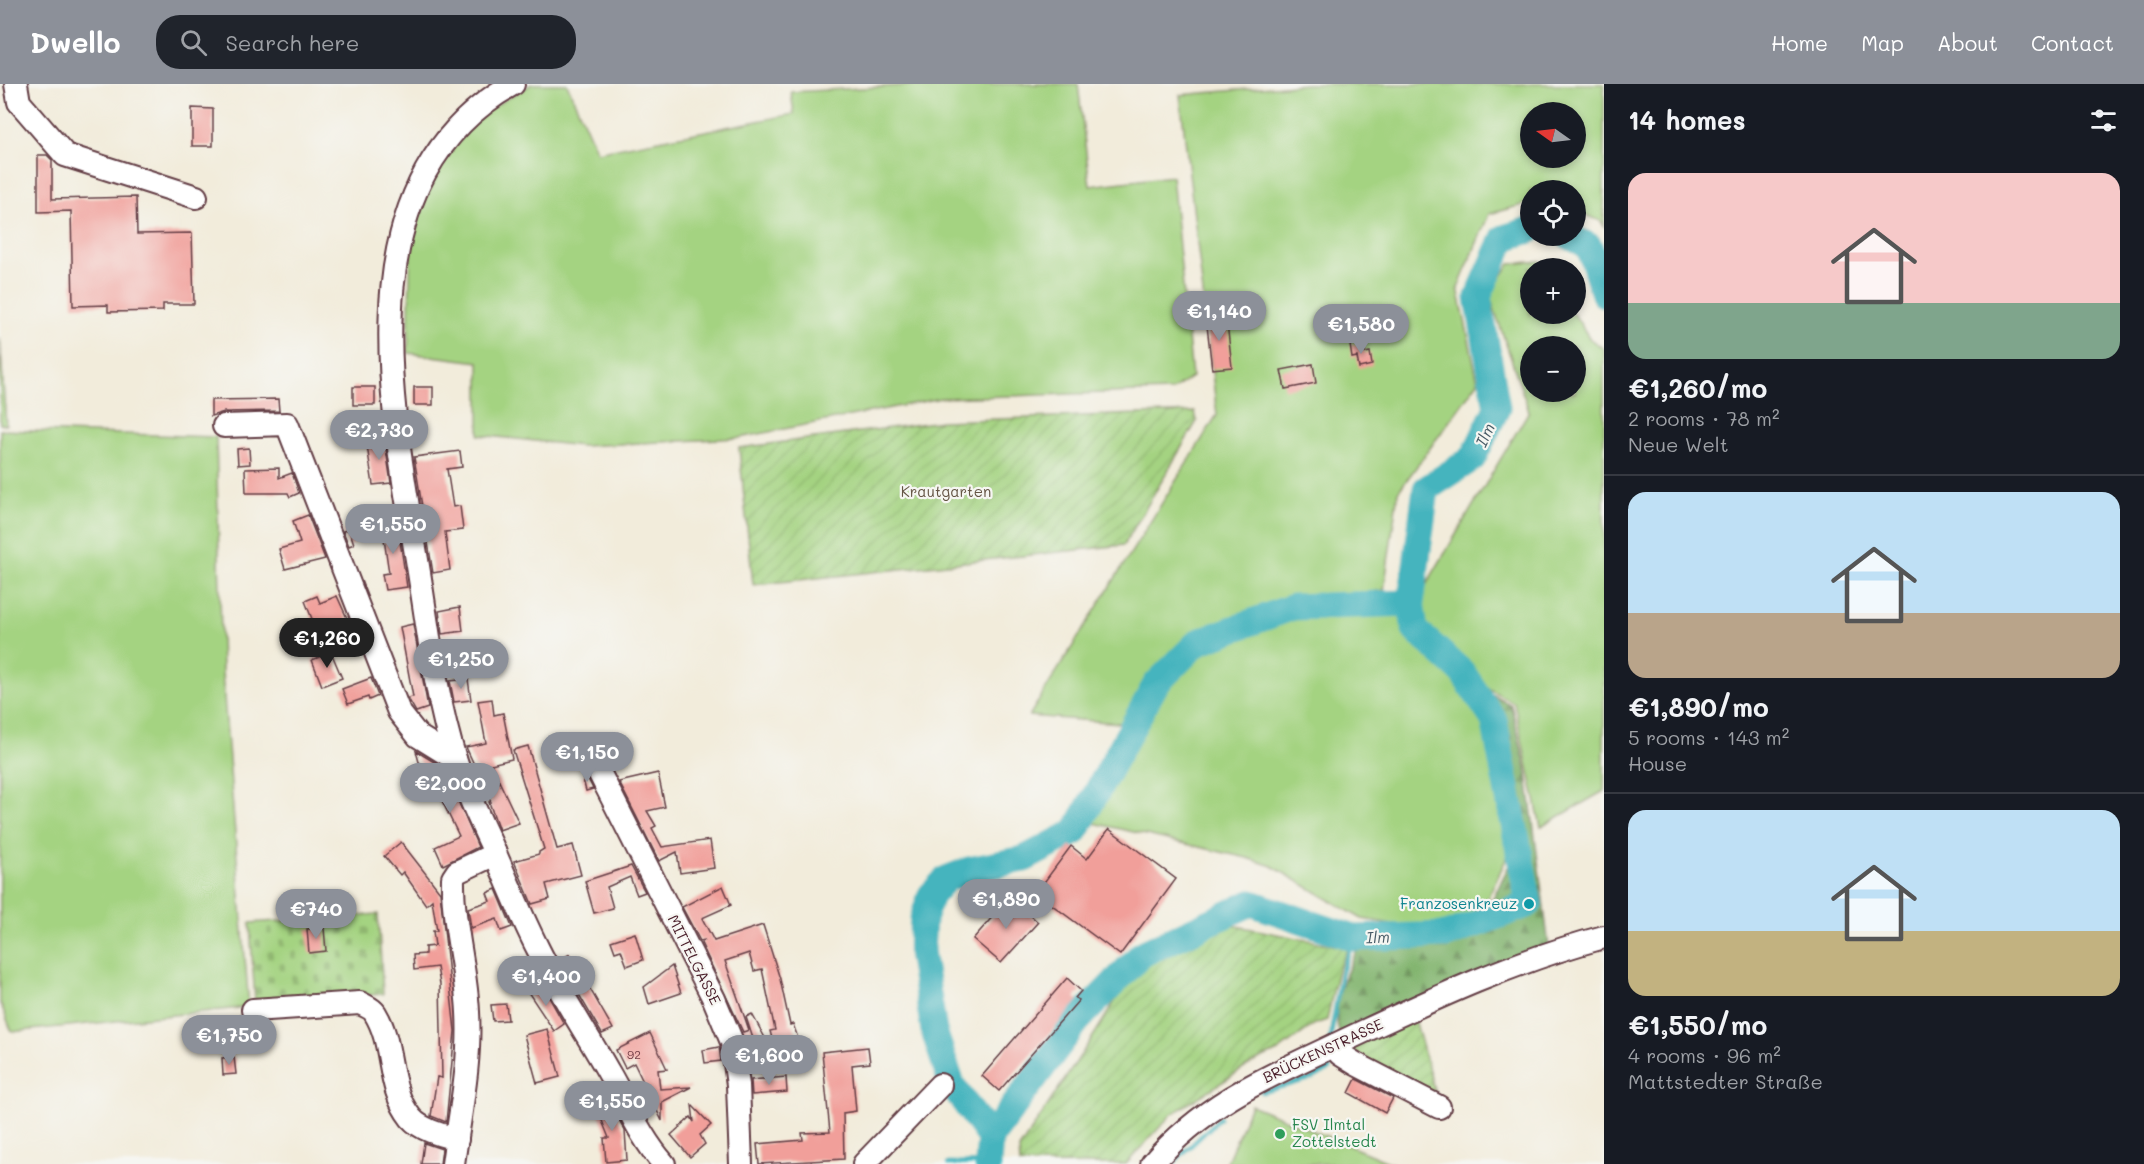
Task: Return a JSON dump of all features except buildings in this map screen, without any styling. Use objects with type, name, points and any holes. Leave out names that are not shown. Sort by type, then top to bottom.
[{"type":"street","points":[[16,84],[19,102],[65,156],[196,197]]},
{"type":"street","points":[[513,84],[466,116],[445,140],[425,169],[408,208],[396,253],[391,298],[396,429],[440,697],[455,759],[539,951],[610,1073],[652,1158]]},
{"type":"street","points":[[224,426],[287,424],[399,712],[418,736],[455,759]]},
{"type":"street","name":"MITTELGASSE","points":[[598,770],[714,999],[732,1042],[738,1085],[741,1164]]},
{"type":"street","points":[[453,1164],[468,1057],[469,1033],[465,974],[453,878],[457,872],[495,854]]},
{"type":"street","name":"BRÜCKENSTRASSE","points":[[1152,1164],[1196,1120],[1228,1098],[1329,1049],[1513,966],[1552,951],[1604,937]]},
{"type":"street","points":[[253,1010],[360,1003],[374,1011],[383,1033],[390,1073],[411,1119],[435,1133],[457,1139]]},
{"type":"street","points":[[1329,1049],[1439,1107]]},
{"type":"street","points":[[880,1160],[940,1085]]},
{"type":"green space","points":[[532,84],[567,84],[597,152],[794,114],[791,92],[934,84],[1078,84],[1090,186],[1172,176],[1192,377],[1171,391],[941,398],[739,438],[582,446],[479,435],[479,362],[408,353],[411,236],[434,174],[479,115]]},
{"type":"green space","points":[[1307,84],[1604,84],[1604,227],[1601,221],[1586,215],[1586,180],[1520,180],[1520,206],[1489,214],[1458,288],[1478,382],[1398,492],[1384,590],[1292,604],[1196,641],[1153,683],[1131,720],[1120,723],[1029,716],[1217,415],[1180,95]]},
{"type":"green space","points":[[1520,263],[1520,324],[1580,324],[1590,339],[1604,349],[1604,791],[1541,827],[1514,703],[1475,681],[1421,628],[1416,602],[1529,411],[1526,402],[1586,402],[1586,336],[1520,336],[1520,385],[1489,294],[1510,264]]},
{"type":"green space","points":[[0,337],[6,425],[0,424]]},
{"type":"green space","name":"Krautgarten","points":[[1195,412],[1197,421],[1124,545],[753,585],[739,448],[942,421]]},
{"type":"green space","points":[[0,430],[216,437],[222,672],[249,1007],[12,1032],[0,1002]]},
{"type":"green space","points":[[1408,608],[1411,632],[1460,675],[1491,722],[1514,843],[1486,901],[1447,933],[1362,919],[1272,866],[1247,858],[1085,821],[1159,685],[1200,645],[1293,611]]},
{"type":"green space","points":[[1471,682],[1511,705],[1526,767],[1549,947],[1340,1035],[1337,1013],[1340,990],[1358,948],[1448,938],[1490,904],[1520,843],[1496,720]]},
{"type":"green space","points":[[378,914],[383,994],[255,1003],[250,923]]},
{"type":"green space","points":[[1212,921],[1348,948],[1337,973],[1327,1020],[1315,1024],[1278,1051],[1254,1062],[1172,1114],[1126,1164],[1020,1164],[1019,1149],[1096,1032],[1143,955]]},
{"type":"green space","points":[[1415,1019],[1435,1093],[1357,1054],[1347,1044]]},
{"type":"green space","name":"FSV Ilmtal Zottelstedt","points":[[1251,1105],[1393,1164],[1226,1164]]},
{"type":"waterway","name":"Ilm","points":[[988,1164],[990,1138],[1078,1020],[1142,954],[1251,903],[1354,938],[1447,935],[1529,904],[1494,720],[1462,672],[1415,630],[1411,603],[1426,489],[1473,458],[1497,408],[1478,297],[1504,238],[1520,233]]},
{"type":"waterway","name":"Ilm","points":[[1586,244],[1589,246],[1604,294]]},
{"type":"waterway","name":"Ilm","points":[[990,1138],[952,1085],[934,1031],[921,951],[923,919],[931,895],[946,879],[969,870],[1024,859],[1075,832],[1156,684],[1198,642],[1293,607],[1411,603]]},
{"type":"waterway","points":[[1330,1041],[1341,974],[1354,938]]},
{"type":"waterway","points":[[1262,1092],[1313,1078],[1329,1069],[1329,1055]]},
{"type":"waterway","points":[[1172,1164],[1220,1118]]},
{"type":"waterway","points":[[948,1164],[988,1163]]},
{"type":"place","name":"Franzosenkreuz","points":[[1529,904]]},
{"type":"place","name":"FSV Ilmtal Zottelstedt","points":[[1280,1134]]}]
